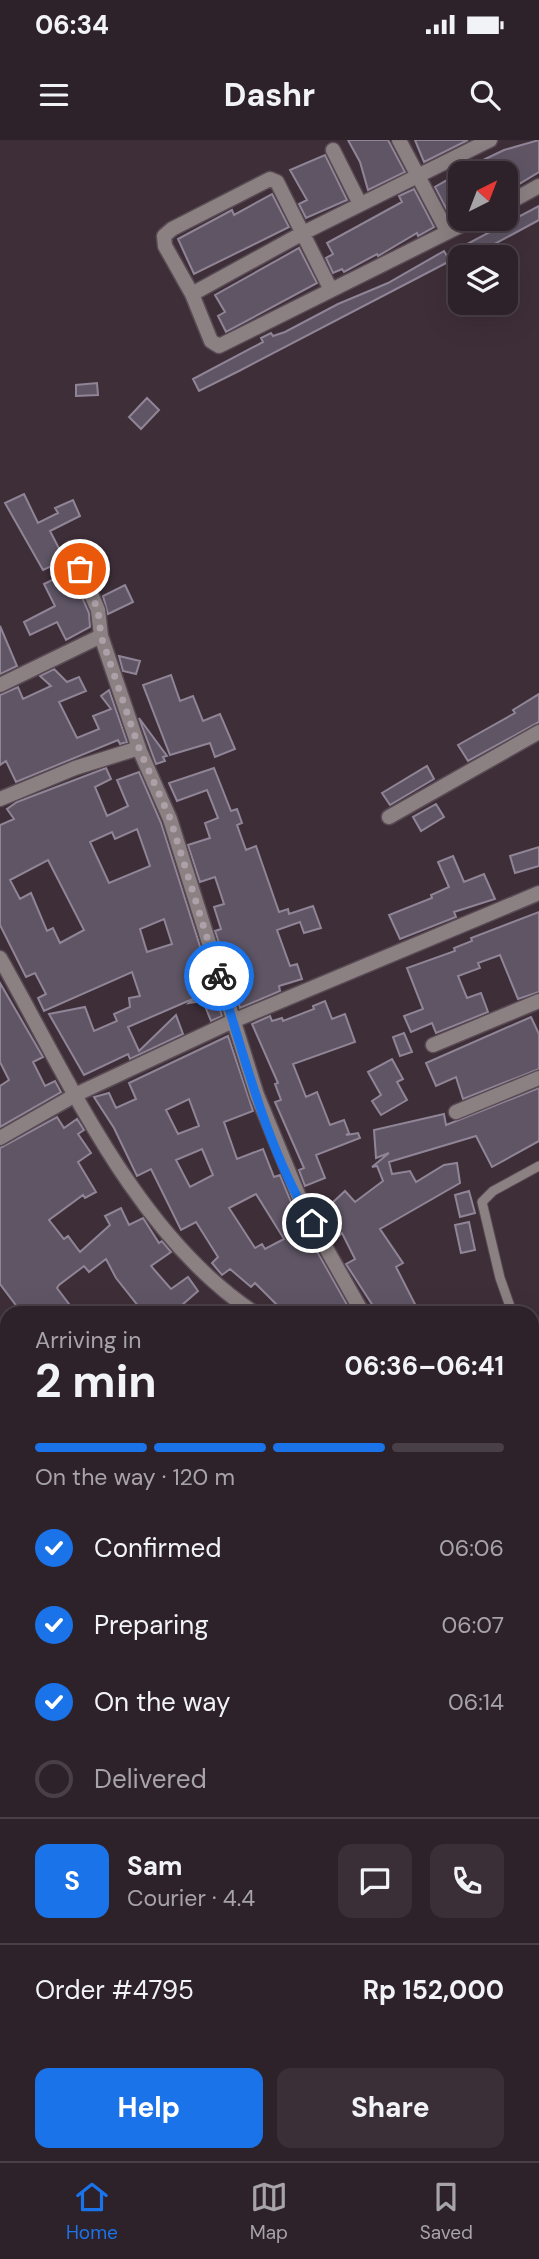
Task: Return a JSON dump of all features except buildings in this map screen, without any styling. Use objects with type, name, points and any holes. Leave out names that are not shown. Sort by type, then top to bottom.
[{"type":"street","points":[[331,290],[277,182],[270,179],[172,229],[164,236],[165,246],[192,293],[211,341],[219,346],[331,290],[447,231],[399,140]]},
{"type":"street","points":[[192,293],[303,233],[418,176],[474,144],[490,140]]},
{"type":"street","points":[[333,150],[360,204]]},
{"type":"street","points":[[518,197],[539,186]]},
{"type":"street","points":[[71,548],[98,610],[101,636],[139,748],[170,818],[257,1095],[293,1186],[359,1306]]},
{"type":"street","points":[[0,685],[101,636]]},
{"type":"street","points":[[389,817],[539,732]]},
{"type":"street","points":[[0,799],[75,768],[139,748]]},
{"type":"street","points":[[0,1138],[77,1094],[233,1021],[539,893]]},
{"type":"street","points":[[0,958],[128,1181],[163,1230],[194,1265],[245,1306]]},
{"type":"street","points":[[432,1045],[539,1001]]},
{"type":"street","points":[[456,1112],[539,1077]]},
{"type":"lane","points":[[510,1306],[500,1278],[482,1202],[493,1191],[539,1166]]},
{"type":"way so far","points":[[80,569],[98,610],[101,636],[136,731],[140,751],[170,818],[219,976]]},
{"type":"route","points":[[219,976],[257,1095],[288,1174],[312,1223]]}]
